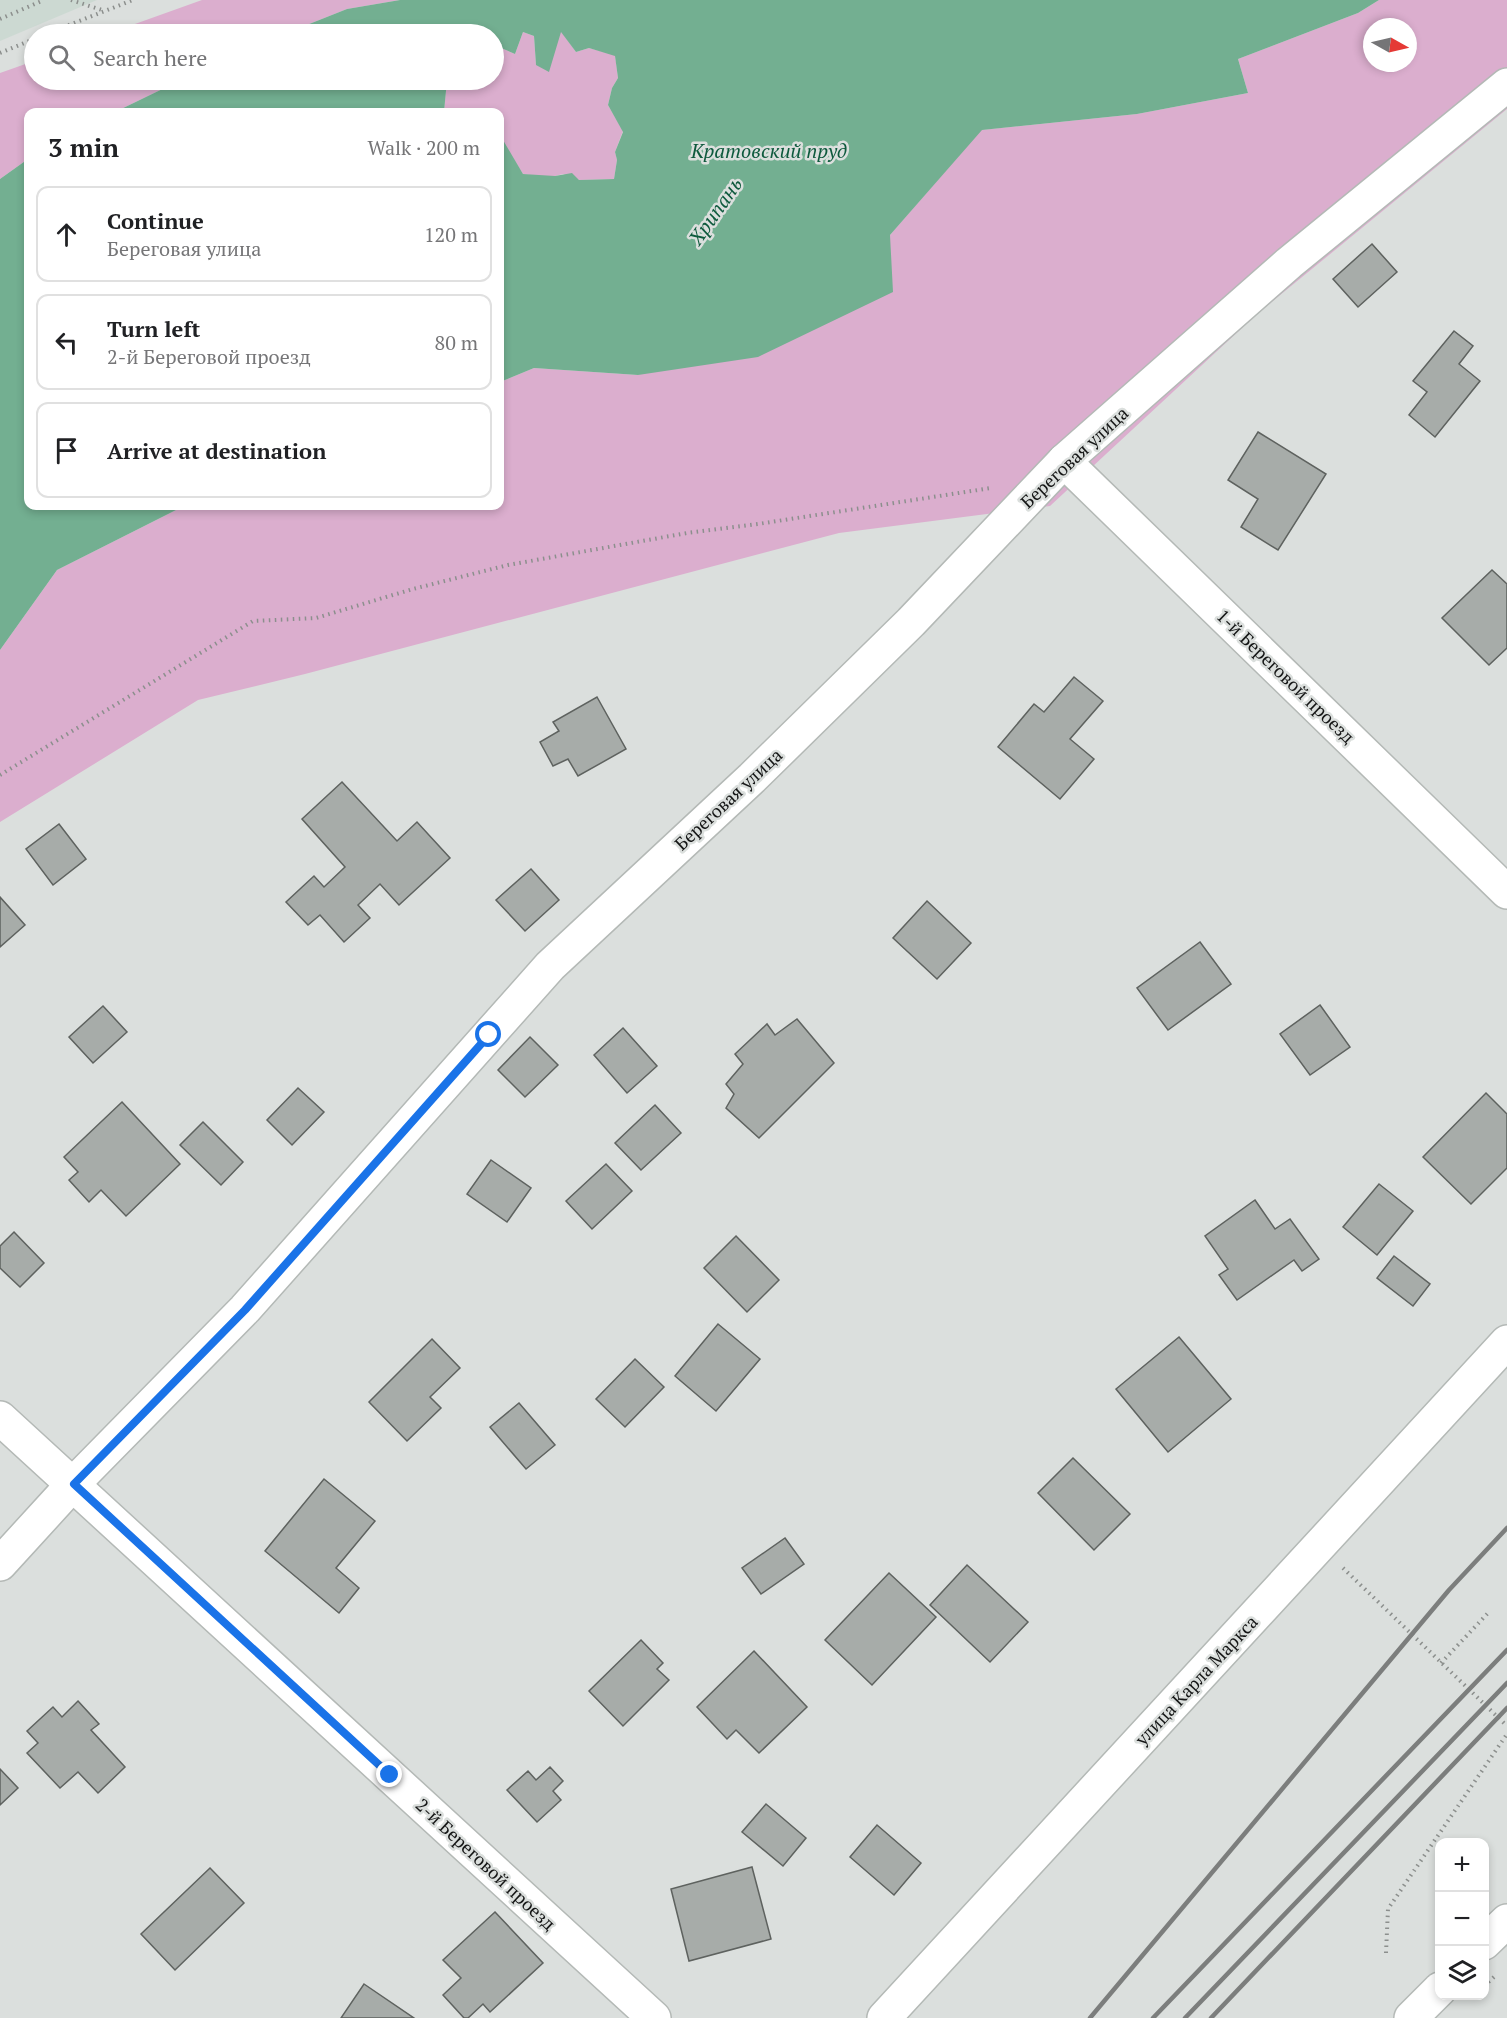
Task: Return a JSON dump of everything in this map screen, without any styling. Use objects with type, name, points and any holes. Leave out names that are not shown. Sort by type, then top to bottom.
[{"type":"street","name":"Береговая улица","points":[[0,1564],[74,1484],[245,1310],[550,966],[752,778],[910,622],[1064,461],[1289,263],[1507,85]]},
{"type":"street","name":"1-й Береговой проезд","points":[[1064,461],[1507,892]]},
{"type":"street","name":"улица Карла Маркса","points":[[884,2018],[1507,1342]]},
{"type":"street","name":"2-й Береговой проезд","points":[[0,1418],[654,2018]]},
{"type":"street","points":[[1489,1939],[1507,1921]]},
{"type":"street","points":[[1411,2018],[1435,1994]]},
{"type":"path","points":[[0,19],[45,0]]},
{"type":"path","points":[[71,0],[105,11]]},
{"type":"path","points":[[72,24],[133,0]]},
{"type":"path","points":[[0,53],[24,43]]},
{"type":"path","points":[[0,775],[253,621],[316,618],[413,589],[508,565],[687,533],[758,525],[992,488]]},
{"type":"path","points":[[1363,1589],[1507,1726]]},
{"type":"path","points":[[1441,1663],[1488,1613]]},
{"type":"path","points":[[1386,1953],[1388,1910],[1507,1734]]},
{"type":"shaded area","points":[[0,0],[97,0],[40,24],[24,24],[24,31],[0,41]]},
{"type":"shaded area","points":[[202,0],[400,0],[347,9],[309,24],[135,24]]},
{"type":"shaded area","points":[[1379,0],[1507,0],[1507,109],[1257,314],[1050,506],[839,533],[305,674],[198,700],[0,822],[0,650],[57,570],[176,510],[504,510],[504,380],[534,368],[638,375],[890,235],[981,130],[1137,114],[1248,93],[1238,59],[1358,13]]},
{"type":"shaded area","points":[[561,31],[576,52],[589,48],[615,55],[618,78],[612,88],[608,105],[623,131],[615,152],[617,160],[614,179],[579,180],[563,174],[538,176],[523,174],[504,144],[504,108],[444,108],[446,90],[504,90],[504,49],[515,54],[523,32],[534,36],[536,65]]},
{"type":"shaded area","points":[[24,65],[24,90],[160,90],[123,108],[24,108],[24,162],[0,179],[0,73]]},
{"type":"water","name":"Кратовский пруд","points":[[400,0],[1379,0],[1358,13],[1238,59],[1248,93],[1137,114],[982,130],[890,235],[893,292],[758,357],[638,375],[534,368],[504,380],[504,142],[523,174],[555,176],[572,173],[579,180],[614,179],[617,160],[615,152],[623,132],[608,105],[612,88],[618,78],[615,56],[589,48],[576,52],[561,32],[549,72],[536,65],[534,36],[523,32],[515,54],[504,49],[504,24],[309,24],[347,9]]},
{"type":"water","points":[[160,90],[446,90],[444,108],[123,108]]},
{"type":"water","points":[[24,162],[24,510],[176,510],[57,570],[0,650],[0,179]]},
{"type":"building","points":[[1372,244],[1397,272],[1358,307],[1333,279]]},
{"type":"building","points":[[1454,331],[1473,346],[1459,364],[1480,381],[1435,437],[1409,415],[1427,392],[1413,381]]},
{"type":"building","points":[[1258,432],[1326,474],[1278,550],[1241,527],[1258,499],[1228,480]]},
{"type":"building","points":[[1492,570],[1507,584],[1507,648],[1489,665],[1442,618]]},
{"type":"building","points":[[1074,677],[1103,701],[1070,739],[1094,759],[1060,799],[998,747],[1034,704],[1044,712]]},
{"type":"building","points":[[597,697],[626,749],[578,776],[568,759],[553,766],[540,742],[559,731],[553,722]]},
{"type":"building","points":[[342,782],[397,841],[417,822],[450,858],[399,905],[380,884],[358,905],[370,918],[344,942],[320,915],[308,925],[286,902],[314,876],[324,887],[345,867],[302,819]]},
{"type":"building","points":[[59,824],[86,859],[53,885],[26,849]]},
{"type":"building","points":[[531,869],[559,900],[525,931],[496,900]]},
{"type":"building","points":[[0,897],[25,925],[0,947]]},
{"type":"building","points":[[927,901],[971,943],[937,979],[893,938]]},
{"type":"building","points":[[1200,942],[1231,984],[1168,1030],[1137,988]]},
{"type":"building","points":[[1320,1005],[1350,1047],[1310,1075],[1280,1034]]},
{"type":"building","points":[[103,1006],[127,1032],[93,1063],[69,1037]]},
{"type":"building","points":[[797,1019],[834,1063],[759,1138],[726,1108],[734,1094],[726,1084],[743,1064],[735,1054],[767,1024],[775,1035]]},
{"type":"building","points":[[623,1028],[657,1066],[627,1093],[594,1055]]},
{"type":"building","points":[[530,1037],[558,1065],[525,1097],[498,1070]]},
{"type":"building","points":[[298,1088],[324,1112],[292,1145],[267,1120]]},
{"type":"building","points":[[1486,1093],[1507,1114],[1507,1168],[1471,1204],[1423,1157]]},
{"type":"building","points":[[122,1102],[180,1164],[126,1216],[101,1190],[89,1202],[69,1180],[78,1172],[64,1157]]},
{"type":"building","points":[[655,1105],[681,1133],[641,1170],[615,1143]]},
{"type":"building","points":[[203,1122],[243,1162],[221,1185],[180,1145]]},
{"type":"building","points":[[491,1160],[531,1188],[507,1222],[467,1194]]},
{"type":"building","points":[[606,1164],[632,1191],[592,1229],[566,1201]]},
{"type":"building","points":[[1379,1184],[1413,1211],[1377,1255],[1343,1227]]},
{"type":"building","points":[[1255,1200],[1275,1229],[1290,1219],[1319,1259],[1302,1271],[1294,1260],[1237,1300],[1219,1275],[1228,1269],[1205,1236]]},
{"type":"building","points":[[14,1232],[44,1263],[20,1287],[0,1268],[0,1246]]},
{"type":"building","points":[[736,1236],[779,1280],[747,1312],[704,1268]]},
{"type":"building","points":[[1394,1256],[1430,1284],[1413,1306],[1377,1278]]},
{"type":"building","points":[[718,1324],[760,1359],[716,1411],[675,1376]]},
{"type":"building","points":[[1179,1337],[1231,1399],[1168,1452],[1116,1389]]},
{"type":"building","points":[[432,1339],[460,1368],[430,1397],[441,1408],[407,1441],[369,1402]]},
{"type":"building","points":[[635,1359],[664,1387],[625,1427],[596,1399]]},
{"type":"building","points":[[519,1403],[555,1445],[526,1469],[490,1427]]},
{"type":"building","points":[[1073,1458],[1130,1514],[1094,1550],[1038,1493]]},
{"type":"building","points":[[324,1479],[375,1521],[336,1568],[359,1588],[339,1613],[265,1551]]},
{"type":"building","points":[[785,1538],[804,1564],[761,1594],[742,1568]]},
{"type":"building","points":[[967,1565],[1028,1622],[990,1662],[930,1605]]},
{"type":"building","points":[[889,1573],[936,1617],[872,1685],[825,1640]]},
{"type":"building","points":[[641,1640],[663,1663],[657,1669],[669,1680],[623,1726],[589,1691]]},
{"type":"building","points":[[754,1651],[807,1707],[759,1753],[736,1730],[727,1739],[697,1707]]},
{"type":"building","points":[[78,1701],[99,1724],[91,1730],[125,1767],[98,1793],[78,1772],[60,1788],[27,1753],[38,1743],[27,1731],[53,1707],[62,1717]]},
{"type":"building","points":[[550,1767],[563,1781],[553,1791],[561,1800],[537,1822],[507,1790],[528,1771],[536,1780]]},
{"type":"building","points":[[0,1769],[18,1788],[0,1805]]},
{"type":"building","points":[[766,1804],[806,1838],[783,1866],[742,1832]]},
{"type":"building","points":[[877,1825],[921,1863],[894,1895],[850,1857]]},
{"type":"building","points":[[752,1867],[771,1939],[689,1961],[671,1889]]},
{"type":"building","points":[[210,1868],[244,1903],[175,1970],[141,1934]]},
{"type":"building","points":[[495,1912],[543,1963],[490,2012],[483,2004],[468,2018],[464,2018],[443,1995],[461,1978],[443,1960]]},
{"type":"building","points":[[364,1984],[414,2018],[341,2018]]},
{"type":"railway","points":[[1090,2018],[1449,1590],[1507,1528]]},
{"type":"railway","points":[[1153,2018],[1507,1650]]},
{"type":"railway","points":[[1185,2018],[1507,1683]]},
{"type":"railway","points":[[1211,2018],[1507,1708]]},
{"type":"route","points":[[390,1775],[74,1484],[245,1310],[489,1035]]},
{"type":"water label","name":"Хрипань","points":[[715,211]]}]
